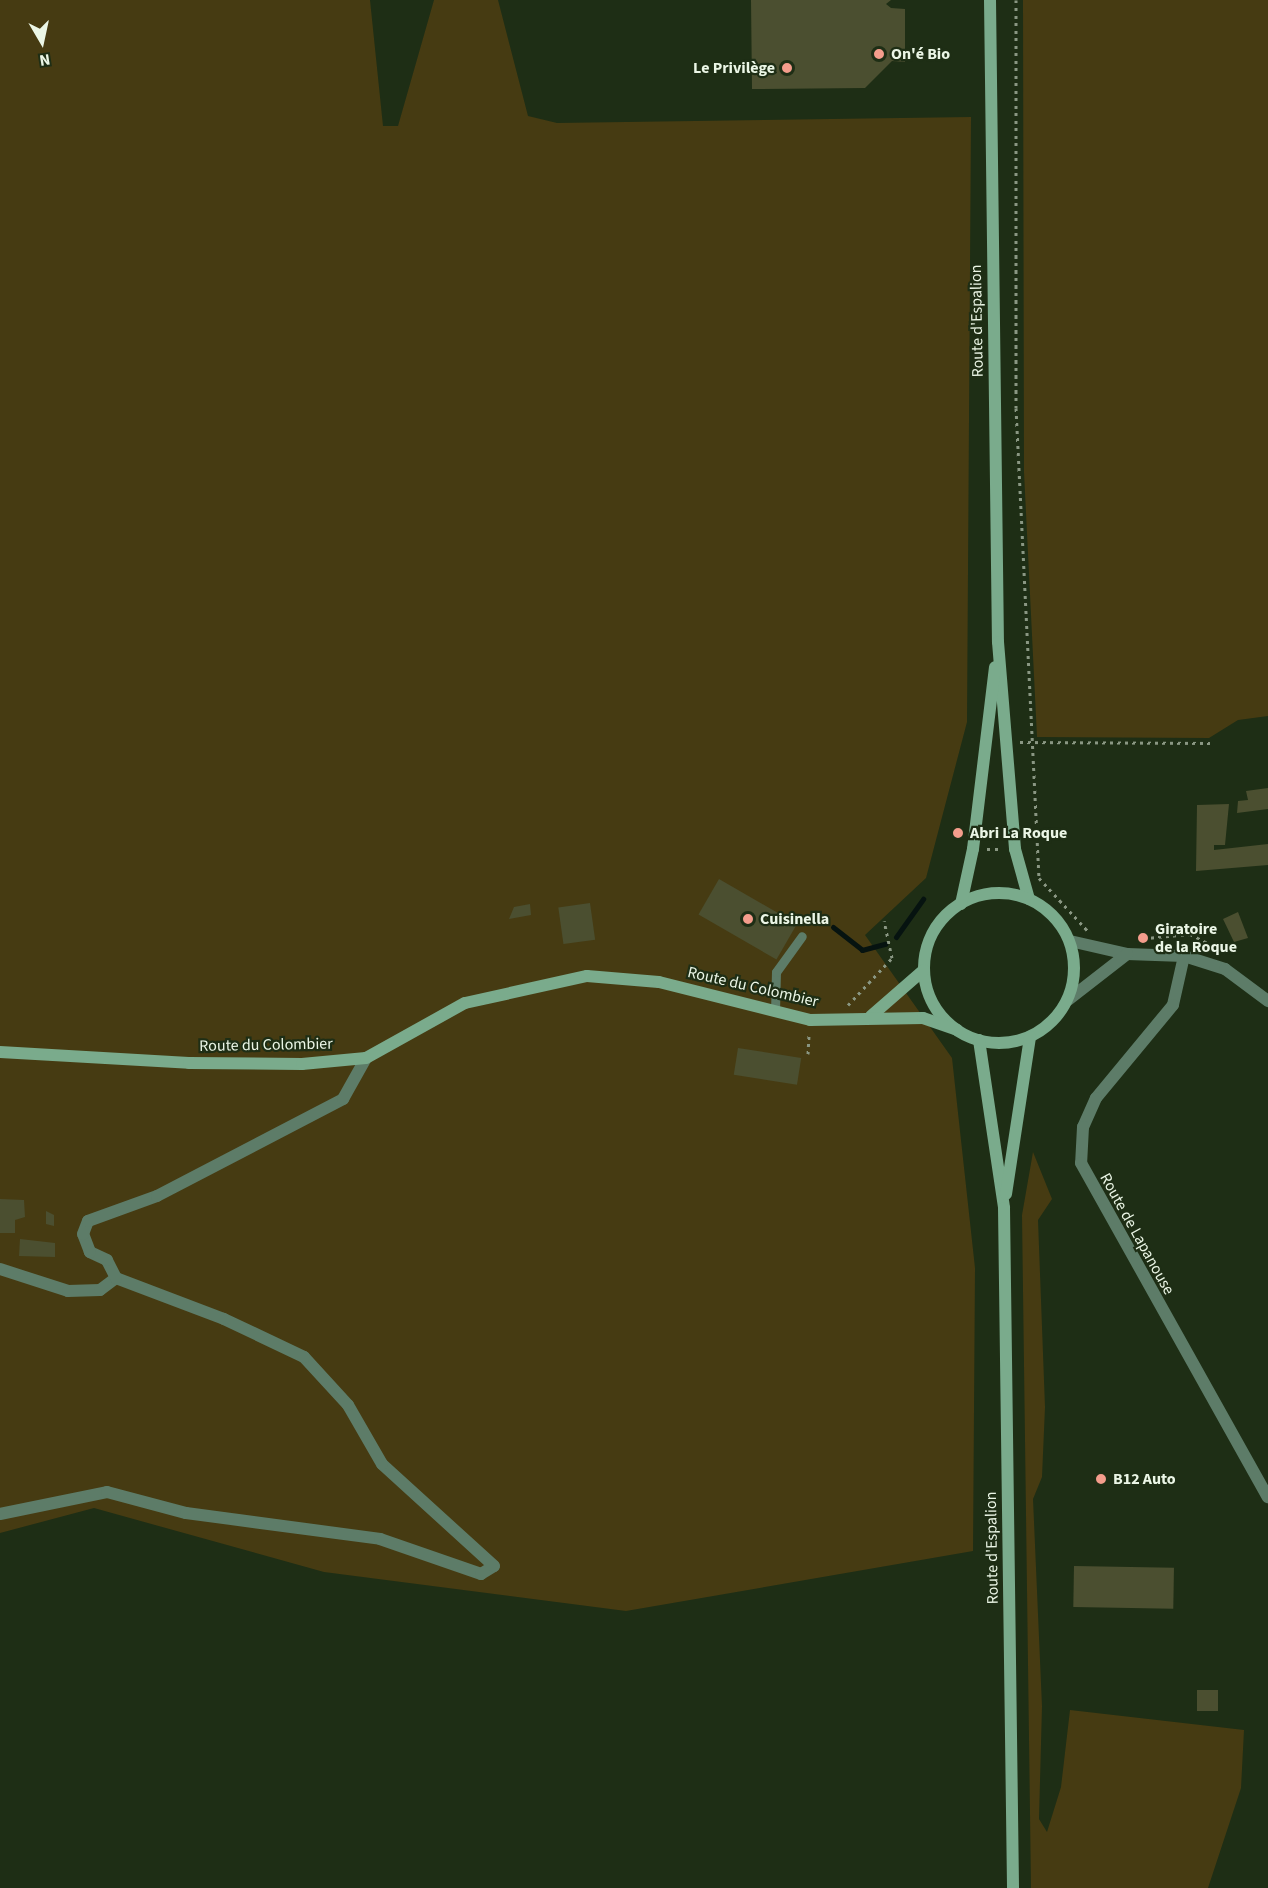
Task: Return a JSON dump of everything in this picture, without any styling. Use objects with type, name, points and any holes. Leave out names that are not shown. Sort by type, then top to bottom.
[{"type":"main road","name":"Route d'Espalion","points":[[990,0],[998,642],[1015,849],[1029,899]]},
{"type":"main road","name":"Route d'Espalion","points":[[960,904],[973,849],[998,642]]},
{"type":"main road","points":[[1001,893],[1029,899],[1054,916],[1070,941],[1075,971],[1068,1000],[1052,1022],[1030,1037],[1005,1043],[979,1040],[957,1030],[937,1010],[924,970],[934,932],[960,904],[1001,893]]},
{"type":"main road","points":[[870,1016],[924,970]]},
{"type":"main road","name":"Route du Colombier","points":[[0,1052],[189,1063],[302,1064],[366,1058],[465,1003],[587,976],[659,982],[810,1020],[870,1016],[923,1018],[957,1030]]},
{"type":"main road","name":"Route d'Espalion","points":[[1004,1208],[1030,1037]]},
{"type":"main road","name":"Route d'Espalion","points":[[979,1040],[1004,1208],[1013,1888]]},
{"type":"street","points":[[1070,941],[1127,954],[1184,956],[1225,969],[1268,1001]]},
{"type":"street","points":[[1068,1000],[1127,954]]},
{"type":"street","name":"Route de Lapanouse","points":[[1184,956],[1173,1005],[1096,1098],[1083,1127],[1081,1164],[1268,1497]]},
{"type":"street","points":[[0,1514],[107,1492],[186,1513],[380,1539],[481,1574],[494,1566],[382,1464],[348,1404],[303,1357],[224,1319],[116,1278],[107,1260],[90,1252],[83,1234],[88,1221],[157,1196],[343,1099],[366,1058]]},
{"type":"street","points":[[0,1269],[68,1291],[100,1290],[116,1278]]},
{"type":"lane","points":[[775,1012],[776,972],[802,936]]},
{"type":"path","points":[[1016,0],[1016,408],[1030,742],[1039,878],[1077,923],[1097,937]]},
{"type":"path","points":[[1008,742],[1210,743]]},
{"type":"path","points":[[973,849],[1015,849]]},
{"type":"path","points":[[836,1020],[892,958],[884,921]]},
{"type":"path","points":[[1128,939],[1197,937]]},
{"type":"path","points":[[808,1054],[810,1020]]},
{"type":"shaded area","points":[[0,0],[370,0],[383,126],[398,126],[434,0],[498,0],[528,116],[557,123],[971,117],[967,722],[926,878],[865,935],[952,1058],[975,1268],[973,1551],[626,1611],[324,1572],[94,1508],[0,1533]]},
{"type":"shaded area","points":[[1023,0],[1268,0],[1268,716],[1238,720],[1209,738],[1037,737],[1024,472]]},
{"type":"shaded area","points":[[1033,1152],[1052,1199],[1038,1220],[1045,1407],[1042,1477],[1033,1499],[1042,1706],[1039,1819],[1047,1832],[1061,1787],[1070,1710],[1244,1730],[1241,1788],[1208,1888],[1031,1888],[1022,1215]]},
{"type":"building","points":[[751,0],[891,0],[886,4],[891,8],[905,9],[905,62],[892,61],[865,88],[752,89]]},
{"type":"building","points":[[1268,788],[1268,809],[1237,813],[1238,801],[1248,800],[1246,791]]},
{"type":"building","points":[[1229,804],[1225,845],[1214,845],[1214,850],[1268,844],[1268,865],[1196,871],[1197,805]]},
{"type":"building","name":"Cuisinella","points":[[719,879],[797,924],[776,960],[698,915]]},
{"type":"building","points":[[590,903],[595,940],[563,944],[558,907]]},
{"type":"building","points":[[530,904],[531,915],[509,919],[514,907]]},
{"type":"building","points":[[1238,912],[1248,938],[1234,942],[1223,919]]},
{"type":"building","points":[[738,1048],[801,1058],[797,1085],[734,1075]]},
{"type":"building","points":[[0,1199],[24,1200],[25,1217],[15,1220],[15,1233],[0,1233]]},
{"type":"building","points":[[46,1211],[54,1215],[54,1226],[46,1224]]},
{"type":"building","points":[[20,1239],[55,1243],[55,1257],[19,1256]]},
{"type":"building","points":[[1074,1566],[1174,1568],[1173,1609],[1073,1607]]},
{"type":"building","points":[[1197,1690],[1218,1690],[1218,1711],[1197,1711]]},
{"type":"waterway","points":[[896,937],[923,899]]},
{"type":"waterway","points":[[833,927],[862,950],[885,944]]},
{"type":"place","name":"On'é Bio","points":[[879,54]]},
{"type":"place","name":"Le Privilège","points":[[787,68]]},
{"type":"place","name":"Abri La Roque","points":[[958,833]]},
{"type":"place","name":"Cuisinella","points":[[748,919]]},
{"type":"place","name":"Giratoire de la Roque","points":[[1143,938]]},
{"type":"place","name":"B12 Auto","points":[[1101,1479]]}]
